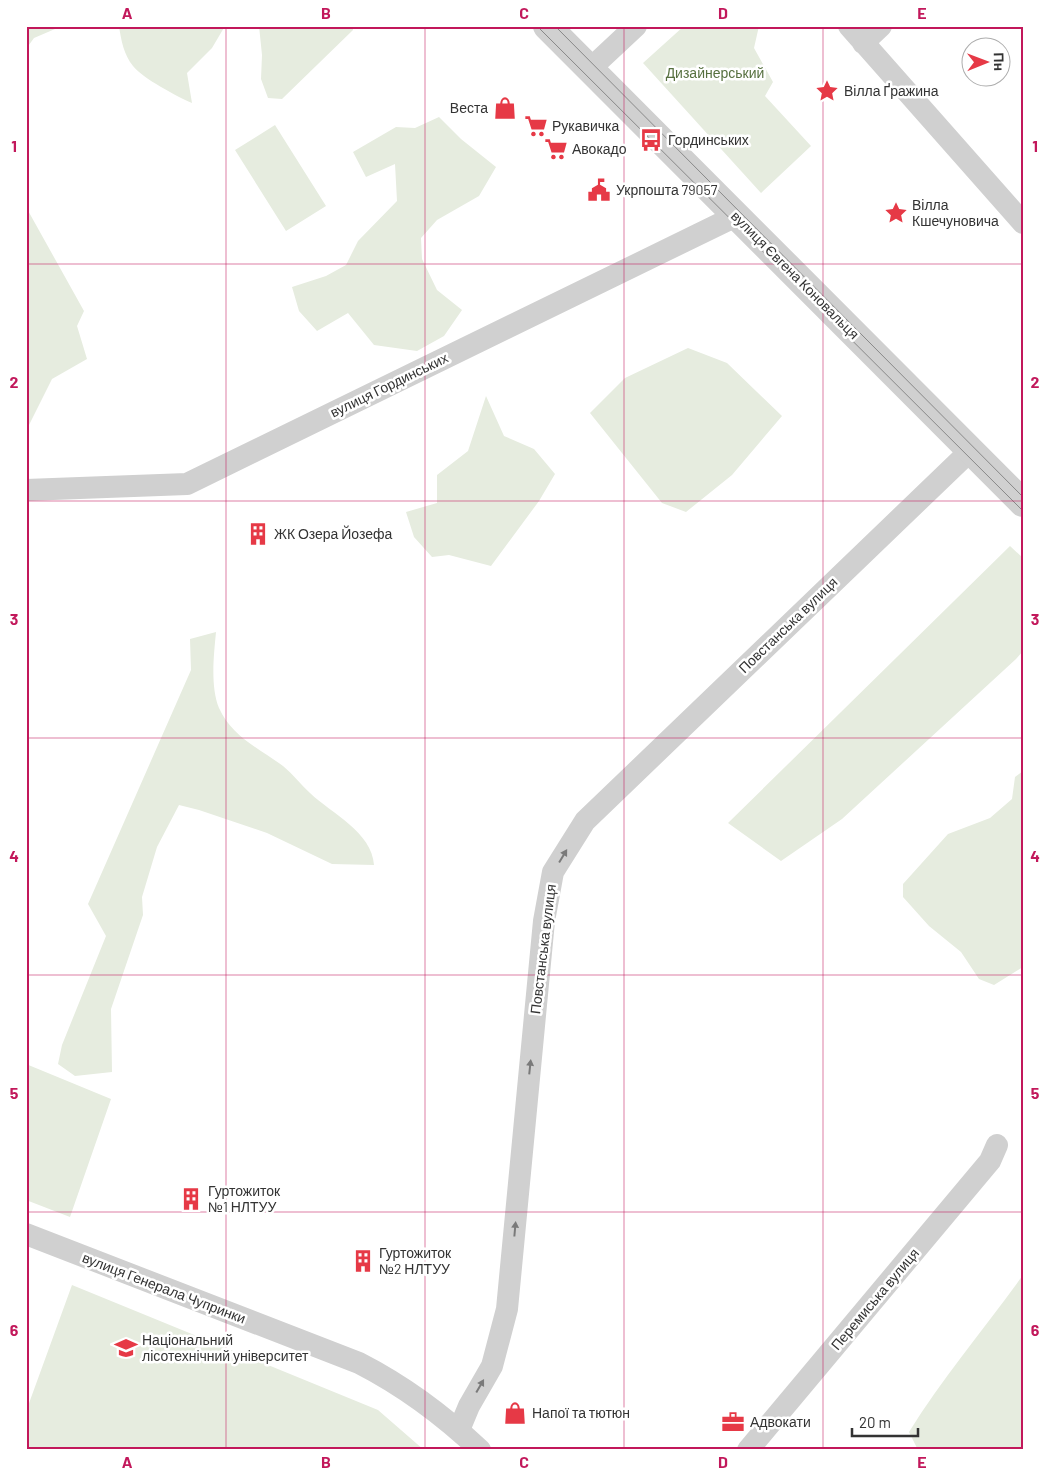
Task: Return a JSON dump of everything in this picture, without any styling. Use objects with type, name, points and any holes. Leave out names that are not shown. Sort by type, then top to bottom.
[{"type":"street","name":"вулиця Євгена Коновальця","points":[[547,26],[1023,503]]},
{"type":"street","points":[[590,70],[636,26]]},
{"type":"street","points":[[880,26],[856,35],[1023,222]]},
{"type":"street","name":"вулиця Гординських","points":[[26,490],[187,484],[736,216]]},
{"type":"street","name":"Повстанська вулиця","points":[[459,1430],[492,1366],[507,1309],[544,921],[553,872],[585,821],[970,450]]},
{"type":"street","name":"Перемиська вулиця","points":[[748,1450],[990,1161],[997,1145]]},
{"type":"street","name":"вулиця Генерала Чупринки","points":[[26,1234],[359,1363],[396,1383],[459,1430],[480,1450]]},
{"type":"green space","points":[[26,26],[62,26],[34,38],[26,49]]},
{"type":"green space","points":[[119,26],[225,26],[212,48],[187,73],[192,103],[152,81],[133,66],[125,52]]},
{"type":"green space","points":[[259,26],[353,26],[353,30],[282,99],[268,98],[261,79],[262,55]]},
{"type":"green space","name":"Дизайнерський","points":[[684,26],[759,26],[754,48],[773,82],[765,96],[811,146],[761,193],[643,63]]},
{"type":"green space","points":[[439,117],[461,139],[496,167],[479,196],[437,220],[421,238],[422,259],[437,290],[462,310],[444,336],[417,351],[374,345],[348,313],[317,331],[299,311],[292,287],[326,276],[346,265],[358,241],[397,201],[395,164],[366,177],[353,152],[396,127],[415,128]]},
{"type":"green space","points":[[275,125],[326,206],[286,231],[235,150]]},
{"type":"green space","points":[[26,207],[84,311],[77,326],[87,359],[52,379],[26,431]]},
{"type":"green space","points":[[688,348],[727,363],[782,416],[732,475],[686,512],[662,503],[590,413],[625,378]]},
{"type":"green space","points":[[486,396],[504,436],[534,449],[555,474],[539,501],[491,566],[449,555],[432,557],[414,537],[406,512],[437,503],[437,475],[468,451]]},
{"type":"green space","points":[[1010,546],[1023,558],[1023,651],[1016,659],[842,819],[781,861],[728,823]]},
{"type":"green space","points":[[216,632],[213,670],[214,690],[224,718],[239,734],[283,766],[319,801],[350,824],[359,833],[372,853],[374,865],[332,864],[267,833],[179,805],[157,847],[142,897],[143,915],[111,1009],[112,1072],[75,1076],[58,1064],[62,1045],[106,936],[88,904],[191,670],[190,639]]},
{"type":"green space","points":[[1023,771],[1023,967],[994,985],[979,979],[961,952],[929,926],[903,897],[903,884],[948,834],[990,818],[1012,799],[1015,777]]},
{"type":"green space","points":[[26,1064],[111,1099],[70,1217],[26,1200]]},
{"type":"green space","points":[[1023,1275],[1023,1447],[1020,1450],[918,1450],[909,1432],[950,1372]]},
{"type":"green space","name":"Національний лісотехнічний університет","points":[[72,1285],[378,1410],[424,1450],[26,1450],[26,1406],[28,1406]]},
{"type":"tram line","points":[[537,26],[1023,511]]},
{"type":"tram line","points":[[555,26],[1023,497]]},
{"type":"place","name":"Вілла Ґражина","points":[[827,91]]},
{"type":"place","name":"Веста","points":[[505,108]]},
{"type":"place","name":"Рукавичка","points":[[536,126]]},
{"type":"place","name":"Гординських","points":[[651,140]]},
{"type":"place","name":"Авокадо","points":[[556,149]]},
{"type":"place","name":"Укрпошта 79057","points":[[599,190]]},
{"type":"place","name":"Вілла Кшечуновича","points":[[896,213]]},
{"type":"place","name":"ЖК Озера Йозефа","points":[[258,534]]},
{"type":"place","name":"Гуртожиток №1 НЛТУУ","points":[[191,1199]]},
{"type":"place","name":"Гуртожиток №2 НЛТУУ","points":[[363,1261]]},
{"type":"place","name":"Національний лісотехнічний університет","points":[[126,1348]]},
{"type":"place","name":"Напої та тютюн","points":[[515,1413]]},
{"type":"place","name":"Адвокати","points":[[733,1422]]}]
